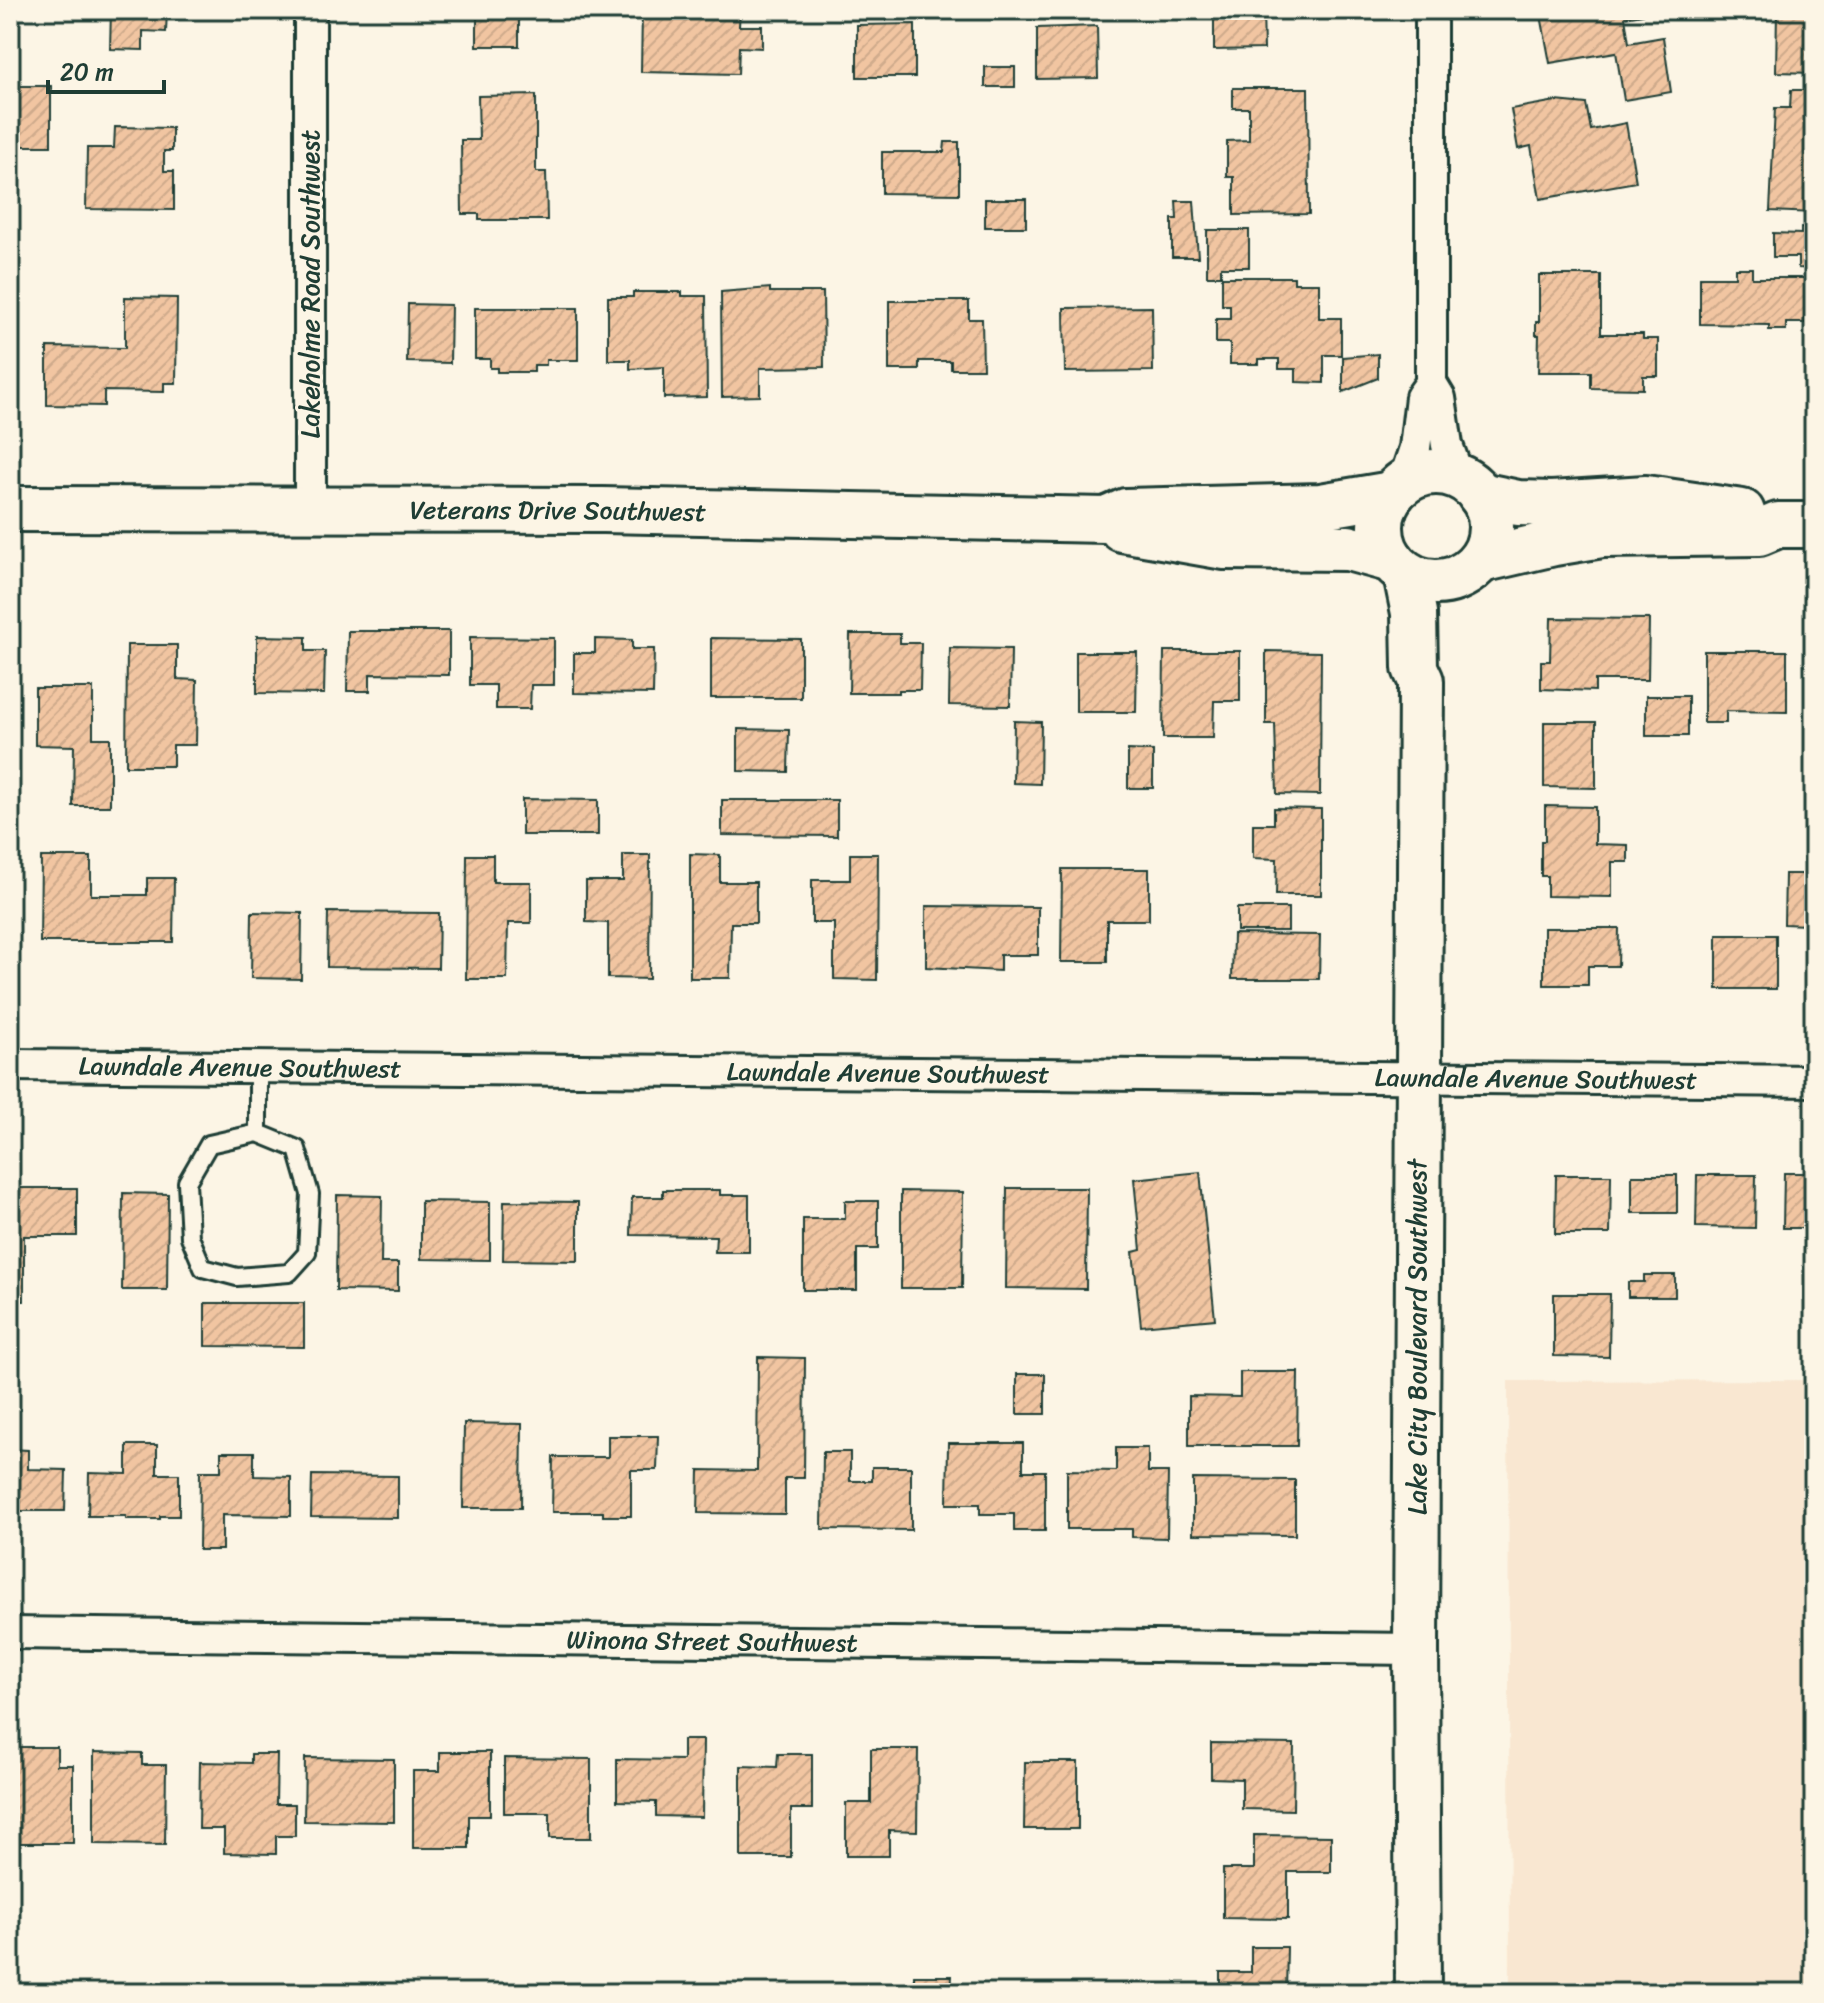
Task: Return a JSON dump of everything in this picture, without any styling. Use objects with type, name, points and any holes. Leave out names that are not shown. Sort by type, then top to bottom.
[{"type":"street","name":"Lakeholme Road Southwest","points":[[310,10],[310,509]]},
{"type":"street","points":[[1431,10],[1431,383],[1440,398],[1447,445],[1469,485],[1488,508],[1489,542],[1475,567]]},
{"type":"street","points":[[1431,383],[1421,397],[1415,448],[1384,512],[1382,527],[1384,544],[1399,567],[1435,582],[1554,543],[1602,535],[1759,533],[1796,525]]},
{"type":"street","points":[[1398,488],[1423,474],[1442,472],[1518,503],[1646,498],[1756,514],[1796,525]]},
{"type":"street","name":"Veterans Drive Southwest","points":[[10,509],[603,510],[1106,520],[1126,511],[1321,506],[1398,488]]},
{"type":"street","name":"Veterans Drive Southwest","points":[[1106,520],[1126,532],[1225,547],[1323,546],[1372,552],[1399,567]]},
{"type":"street","name":"Lake City Boulevard Southwest","points":[[1399,567],[1414,613],[1415,668],[1421,681],[1416,1649],[1418,1993]]},
{"type":"street","name":"Lake City Boulevard Southwest","points":[[1421,681],[1431,670],[1443,623],[1475,567]]},
{"type":"street","name":"Lawndale Avenue Southwest","points":[[10,1065],[1814,1081]]},
{"type":"street","name":"Winona Street Southwest","points":[[10,1633],[1416,1649]]},
{"type":"lane","points":[[258,1069],[258,1133]]},
{"type":"lane","points":[[258,1133],[297,1149],[310,1194],[307,1253],[289,1273],[237,1277],[203,1268],[190,1237],[187,1182],[209,1144],[258,1133]]},
{"type":"shaded area","points":[[1814,1380],[1814,1993],[1510,1993],[1508,1381]]},
{"type":"building","points":[[111,10],[167,10],[166,32],[143,31],[143,50],[110,49]]},
{"type":"building","points":[[463,10],[519,10],[519,46],[477,46],[477,15],[463,15]]},
{"type":"building","points":[[651,10],[740,10],[739,26],[762,26],[762,48],[739,47],[738,74],[641,72],[642,13],[651,13]]},
{"type":"building","points":[[1214,10],[1263,10],[1264,49],[1214,50]]},
{"type":"building","points":[[1540,10],[1642,10],[1643,14],[1625,17],[1629,43],[1663,37],[1671,92],[1624,100],[1616,52],[1550,63]]},
{"type":"building","points":[[1777,10],[1814,10],[1814,73],[1776,72]]},
{"type":"building","points":[[915,24],[915,77],[857,77],[857,25]]},
{"type":"building","points":[[1097,26],[1098,78],[1037,79],[1037,28]]},
{"type":"building","points":[[985,67],[1015,67],[1015,87],[985,87]]},
{"type":"building","points":[[10,86],[51,86],[51,146],[10,146]]},
{"type":"building","points":[[1233,88],[1308,88],[1309,214],[1234,215],[1234,177],[1227,177],[1227,141],[1249,140],[1249,108],[1233,108]]},
{"type":"building","points":[[1791,90],[1814,90],[1814,213],[1770,211],[1775,108],[1790,108]]},
{"type":"building","points":[[536,95],[536,172],[546,172],[547,220],[479,220],[479,214],[462,214],[461,140],[479,140],[478,96]]},
{"type":"building","points":[[1556,101],[1586,104],[1591,130],[1626,123],[1636,182],[1540,199],[1531,146],[1518,149],[1511,109]]},
{"type":"building","points":[[115,127],[172,128],[172,151],[164,151],[164,171],[174,171],[174,210],[86,209],[87,148],[114,148]]},
{"type":"building","points":[[945,142],[959,142],[959,194],[882,193],[882,152],[944,152]]},
{"type":"building","points":[[985,199],[1026,199],[1026,227],[985,227]]},
{"type":"building","points":[[1176,201],[1194,201],[1198,257],[1172,257],[1172,219],[1177,219]]},
{"type":"building","points":[[1801,228],[1814,228],[1814,269],[1798,268],[1798,257],[1773,257],[1773,233],[1801,234]]},
{"type":"building","points":[[1207,230],[1249,230],[1249,267],[1221,267],[1221,276],[1207,276]]},
{"type":"building","points":[[1735,268],[1752,268],[1752,278],[1805,278],[1805,323],[1786,323],[1786,330],[1769,330],[1769,325],[1700,324],[1700,277],[1735,277]]},
{"type":"building","points":[[1539,275],[1601,275],[1601,334],[1643,334],[1643,339],[1658,339],[1658,376],[1643,376],[1643,389],[1591,388],[1591,372],[1538,372],[1539,335],[1536,335],[1536,322],[1539,322]]},
{"type":"building","points":[[1222,277],[1294,277],[1294,283],[1319,283],[1319,318],[1341,318],[1341,355],[1324,355],[1324,383],[1296,382],[1296,369],[1279,369],[1279,359],[1259,359],[1259,364],[1230,364],[1230,343],[1216,343],[1216,319],[1230,319],[1230,305],[1222,305]]},
{"type":"building","points":[[770,288],[770,292],[823,292],[824,367],[760,368],[760,396],[722,397],[721,292]]},
{"type":"building","points":[[633,292],[682,292],[682,296],[706,296],[707,397],[664,398],[664,367],[630,369],[630,360],[608,360],[608,297],[633,297]]},
{"type":"building","points":[[125,297],[177,298],[176,383],[164,383],[164,392],[104,391],[104,406],[47,405],[47,347],[125,348]]},
{"type":"building","points":[[889,301],[969,301],[969,319],[982,319],[983,369],[951,369],[951,361],[919,361],[919,370],[889,370]]},
{"type":"building","points":[[408,304],[451,305],[450,363],[407,362]]},
{"type":"building","points":[[1152,307],[1153,371],[1065,372],[1064,308]]},
{"type":"building","points":[[475,308],[578,308],[578,360],[546,360],[546,365],[534,365],[534,372],[497,372],[497,368],[490,368],[490,359],[475,359]]},
{"type":"building","points":[[1378,354],[1378,378],[1343,392],[1343,357]]},
{"type":"building","points":[[1551,618],[1649,619],[1648,680],[1595,680],[1595,691],[1541,689],[1541,661],[1550,661]]},
{"type":"building","points":[[348,631],[449,631],[449,675],[370,674],[370,691],[347,691]]},
{"type":"building","points":[[850,634],[900,634],[900,643],[921,643],[920,690],[849,693]]},
{"type":"building","points":[[257,636],[306,637],[306,651],[325,651],[324,694],[257,693]]},
{"type":"building","points":[[470,637],[554,638],[554,685],[531,685],[530,709],[496,709],[496,685],[470,685]]},
{"type":"building","points":[[711,638],[801,639],[801,698],[711,698]]},
{"type":"building","points":[[595,639],[632,640],[632,649],[654,649],[653,694],[574,693],[574,653],[595,653]]},
{"type":"building","points":[[127,645],[177,645],[177,679],[197,680],[196,745],[173,745],[173,766],[126,766]]},
{"type":"building","points":[[950,648],[1011,649],[1010,706],[949,705]]},
{"type":"building","points":[[1164,651],[1240,651],[1240,701],[1214,701],[1213,738],[1163,738]]},
{"type":"building","points":[[1266,651],[1321,652],[1320,795],[1277,794],[1275,724],[1266,724]]},
{"type":"building","points":[[1704,651],[1787,651],[1787,712],[1726,711],[1726,723],[1704,723]]},
{"type":"building","points":[[1076,652],[1137,652],[1136,712],[1076,712]]},
{"type":"building","points":[[35,688],[93,688],[93,738],[110,738],[110,806],[73,806],[74,746],[35,745]]},
{"type":"building","points":[[1646,696],[1688,696],[1688,736],[1646,736]]},
{"type":"building","points":[[1014,721],[1041,722],[1040,784],[1013,783]]},
{"type":"building","points":[[1544,722],[1596,722],[1596,788],[1544,787]]},
{"type":"building","points":[[738,729],[789,730],[788,772],[738,771]]},
{"type":"building","points":[[1128,750],[1153,751],[1153,788],[1128,788]]},
{"type":"building","points":[[522,799],[598,800],[598,835],[522,835]]},
{"type":"building","points":[[722,800],[837,800],[837,836],[722,835]]},
{"type":"building","points":[[1545,806],[1595,807],[1595,844],[1628,845],[1628,862],[1612,862],[1612,897],[1547,896],[1547,876],[1541,876]]},
{"type":"building","points":[[1274,808],[1321,809],[1321,895],[1276,895],[1277,859],[1253,858],[1253,824],[1274,824]]},
{"type":"building","points":[[690,854],[720,855],[720,882],[756,882],[756,923],[731,923],[730,978],[690,978]]},
{"type":"building","points":[[850,854],[878,854],[877,980],[834,979],[834,923],[812,923],[812,880],[850,880]]},
{"type":"building","points":[[467,855],[493,855],[493,882],[531,882],[531,923],[508,923],[507,979],[466,979]]},
{"type":"building","points":[[623,855],[650,855],[649,979],[608,978],[608,923],[586,922],[586,881],[623,881]]},
{"type":"building","points":[[41,857],[91,857],[91,895],[147,895],[147,878],[174,878],[173,942],[40,942]]},
{"type":"building","points":[[1062,869],[1149,869],[1149,920],[1107,920],[1107,962],[1061,962]]},
{"type":"building","points":[[1785,874],[1806,874],[1806,925],[1784,924]]},
{"type":"building","points":[[926,906],[1038,907],[1038,955],[1000,955],[1000,971],[926,967]]},
{"type":"building","points":[[1237,908],[1288,908],[1288,931],[1237,931]]},
{"type":"building","points":[[252,912],[302,913],[301,979],[251,978]]},
{"type":"building","points":[[328,912],[439,913],[438,968],[327,967]]},
{"type":"building","points":[[1544,928],[1619,928],[1618,966],[1588,966],[1588,985],[1544,985]]},
{"type":"building","points":[[1807,933],[1814,933],[1814,986],[1807,986]]},
{"type":"building","points":[[1233,934],[1320,935],[1319,979],[1232,979]]},
{"type":"building","points":[[1717,935],[1776,935],[1776,989],[1717,989]]},
{"type":"building","points":[[1200,1172],[1215,1319],[1141,1326],[1133,1252],[1141,1250],[1134,1179]]},
{"type":"building","points":[[1784,1173],[1814,1173],[1814,1228],[1783,1228]]},
{"type":"building","points":[[1556,1175],[1611,1175],[1610,1234],[1555,1234]]},
{"type":"building","points":[[1632,1175],[1677,1175],[1677,1213],[1632,1213]]},
{"type":"building","points":[[1697,1175],[1756,1175],[1755,1228],[1696,1227]]},
{"type":"building","points":[[10,1188],[77,1188],[77,1236],[24,1236],[24,1301],[10,1301]]},
{"type":"building","points":[[1007,1188],[1087,1188],[1086,1289],[1006,1288]]},
{"type":"building","points":[[663,1190],[720,1190],[720,1195],[749,1195],[749,1252],[715,1252],[716,1236],[631,1235],[632,1197],[663,1197]]},
{"type":"building","points":[[901,1191],[963,1192],[962,1288],[901,1288]]},
{"type":"building","points":[[123,1193],[168,1194],[167,1290],[122,1290]]},
{"type":"building","points":[[337,1195],[382,1196],[381,1263],[398,1263],[398,1291],[336,1290]]},
{"type":"building","points":[[421,1201],[490,1202],[490,1260],[421,1259]]},
{"type":"building","points":[[504,1201],[578,1202],[578,1261],[503,1260]]},
{"type":"building","points":[[845,1201],[878,1201],[878,1249],[857,1249],[857,1290],[803,1290],[803,1219],[845,1219]]},
{"type":"building","points":[[1644,1275],[1675,1275],[1675,1297],[1628,1297],[1628,1282],[1644,1282]]},
{"type":"building","points":[[1554,1294],[1610,1294],[1609,1357],[1554,1356]]},
{"type":"building","points":[[205,1303],[304,1303],[304,1347],[205,1346]]},
{"type":"building","points":[[758,1357],[805,1358],[804,1478],[785,1478],[785,1514],[698,1513],[699,1470],[757,1471]]},
{"type":"building","points":[[1240,1372],[1298,1372],[1297,1446],[1189,1446],[1189,1396],[1240,1397]]},
{"type":"building","points":[[1017,1374],[1045,1374],[1045,1414],[1017,1414]]},
{"type":"building","points":[[464,1423],[522,1424],[521,1508],[463,1508]]},
{"type":"building","points":[[608,1436],[658,1436],[657,1470],[631,1470],[631,1516],[603,1516],[603,1512],[552,1512],[553,1457],[608,1457]]},
{"type":"building","points":[[948,1443],[1023,1443],[1023,1471],[1045,1471],[1045,1531],[1014,1531],[1014,1514],[980,1514],[980,1504],[947,1504]]},
{"type":"building","points":[[127,1445],[157,1445],[157,1474],[179,1474],[179,1516],[126,1519],[126,1516],[88,1516],[89,1473],[127,1474]]},
{"type":"building","points":[[1116,1448],[1148,1448],[1148,1472],[1168,1472],[1167,1538],[1132,1537],[1132,1529],[1067,1529],[1067,1470],[1116,1471]]},
{"type":"building","points":[[10,1449],[28,1450],[28,1469],[66,1470],[65,1511],[10,1511]]},
{"type":"building","points":[[221,1452],[254,1452],[254,1476],[291,1477],[291,1516],[222,1515],[222,1550],[199,1550],[200,1471],[221,1471]]},
{"type":"building","points":[[823,1452],[850,1452],[850,1481],[872,1481],[872,1467],[911,1467],[911,1530],[822,1529]]},
{"type":"building","points":[[312,1475],[398,1476],[398,1518],[311,1517]]},
{"type":"building","points":[[1193,1479],[1295,1480],[1295,1535],[1193,1534]]},
{"type":"building","points":[[683,1740],[703,1740],[702,1817],[656,1816],[656,1802],[617,1801],[617,1759],[683,1760]]},
{"type":"building","points":[[1211,1743],[1294,1744],[1293,1810],[1242,1809],[1242,1779],[1211,1778]]},
{"type":"building","points":[[12,1747],[57,1747],[57,1765],[73,1765],[73,1843],[11,1843]]},
{"type":"building","points":[[871,1749],[918,1749],[917,1831],[889,1830],[889,1856],[846,1856],[846,1803],[871,1803]]},
{"type":"building","points":[[94,1752],[142,1753],[142,1765],[166,1765],[165,1845],[94,1844]]},
{"type":"building","points":[[440,1752],[490,1752],[490,1816],[469,1816],[469,1848],[413,1848],[413,1771],[440,1771]]},
{"type":"building","points":[[251,1754],[277,1754],[276,1804],[295,1804],[295,1836],[276,1836],[276,1854],[224,1853],[224,1829],[199,1829],[200,1762],[251,1763]]},
{"type":"building","points":[[778,1754],[812,1754],[812,1809],[791,1809],[791,1857],[741,1857],[741,1766],[777,1767]]},
{"type":"building","points":[[305,1758],[394,1759],[394,1822],[304,1821]]},
{"type":"building","points":[[504,1758],[591,1759],[591,1838],[550,1838],[550,1813],[504,1813]]},
{"type":"building","points":[[1025,1762],[1078,1762],[1078,1829],[1024,1829]]},
{"type":"building","points":[[1254,1835],[1331,1836],[1331,1872],[1288,1872],[1288,1919],[1223,1918],[1223,1869],[1254,1869]]},
{"type":"building","points":[[1251,1947],[1287,1947],[1286,1993],[1220,1993],[1220,1972],[1251,1972]]},
{"type":"building","points":[[914,1976],[952,1976],[951,1993],[914,1993]]},
{"type":"building","points":[[364,1985],[397,1985],[397,1993],[364,1993]]},
{"type":"building","points":[[1079,1989],[1127,1989],[1127,1993],[1079,1993]]}]
